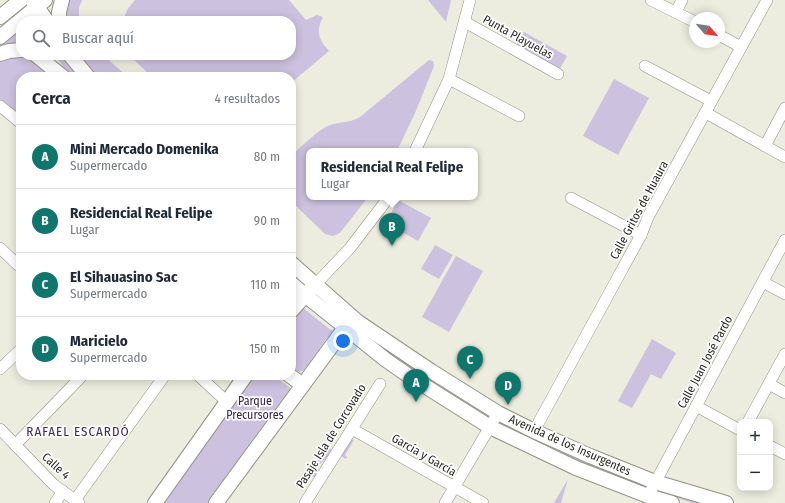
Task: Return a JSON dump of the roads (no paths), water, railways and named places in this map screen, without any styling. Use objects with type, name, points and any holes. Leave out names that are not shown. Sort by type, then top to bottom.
[{"type":"main road","points":[[59,16],[62,0]]},
{"type":"main road","points":[[0,17],[15,2],[22,16]]},
{"type":"main road","points":[[27,16],[38,2],[45,16]]},
{"type":"main road","points":[[0,37],[16,26]]},
{"type":"main road","points":[[0,54],[16,50]]},
{"type":"main road","points":[[42,60],[57,72]]},
{"type":"main road","points":[[52,60],[60,72]]},
{"type":"main road","points":[[74,60],[84,72]]},
{"type":"main road","name":"Avenida de los Insurgentes","points":[[296,268],[315,285],[377,353],[408,376],[490,427],[576,468],[648,496],[672,503]]},
{"type":"main road","points":[[296,305],[315,285]]},
{"type":"main road","name":"Avenida de los Insurgentes","points":[[296,287],[305,295],[349,322],[498,412],[534,431],[590,456],[656,482],[726,503]]},
{"type":"main road","points":[[216,503],[349,322]]},
{"type":"main road","points":[[155,503],[242,380]]},
{"type":"main road","points":[[295,380],[303,386]]},
{"type":"street","points":[[416,148],[449,79],[470,0]]},
{"type":"street","points":[[651,0],[689,19]]},
{"type":"street","points":[[676,12],[682,0]]},
{"type":"street","name":"Calle Gritos de Huaura","points":[[534,431],[641,235],[648,217],[767,0]]},
{"type":"street","name":"Punta Playuelas","points":[[465,22],[558,74]]},
{"type":"street","points":[[725,39],[741,47]]},
{"type":"street","points":[[645,66],[711,102]]},
{"type":"street","points":[[449,79],[518,116]]},
{"type":"street","points":[[0,106],[16,119]]},
{"type":"street","points":[[765,146],[785,108]]},
{"type":"street","points":[[706,113],[785,157]]},
{"type":"street","points":[[571,198],[641,235]]},
{"type":"street","points":[[315,285],[350,248],[387,200]]},
{"type":"street","name":"Calle Juan José Pardo","points":[[648,496],[785,240]]},
{"type":"street","points":[[0,248],[16,263]]},
{"type":"street","points":[[762,282],[785,294]]},
{"type":"street","points":[[0,369],[16,354]]},
{"type":"street","points":[[750,419],[785,354]]},
{"type":"street","points":[[15,444],[78,380]]},
{"type":"street","points":[[77,502],[162,380]]},
{"type":"street","points":[[203,380],[227,402]]},
{"type":"street","name":"Pasaje Isla de Corcovado","points":[[305,503],[380,384]]},
{"type":"street","points":[[769,384],[785,393]]},
{"type":"street","points":[[696,406],[737,428]]},
{"type":"street","points":[[445,503],[498,412]]},
{"type":"street","name":"Calle 4","points":[[0,428],[54,484],[77,502]]},
{"type":"street","name":"García y García","points":[[352,429],[454,488],[483,503]]},
{"type":"street","points":[[773,448],[785,454]]},
{"type":"street","points":[[55,503],[63,491]]},
{"type":"place","name":"Residencial Real Felipe","points":[[392,246]]},
{"type":"place","name":"El Sihauasino Sac","points":[[470,379]]},
{"type":"place","name":"Mini Mercado Domenika","points":[[416,402]]},
{"type":"place","name":"Maricielo","points":[[508,405]]},
{"type":"district","name":"RAFAEL ESCARDÓ","points":[[78,431]]},
{"type":"park label","name":"Parque Precursores","points":[[255,408]]}]
